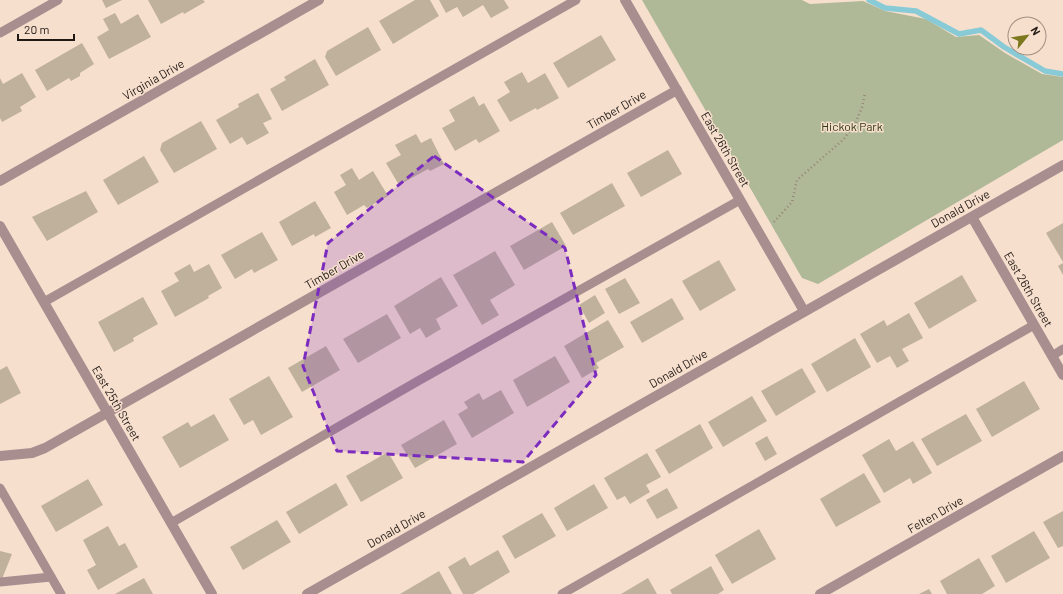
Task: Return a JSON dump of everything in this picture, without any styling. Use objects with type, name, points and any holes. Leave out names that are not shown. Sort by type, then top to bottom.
[{"type":"street","name":"Virginia Drive","points":[[0,181],[319,0]]},
{"type":"street","name":"East 26th Street","points":[[625,0],[804,311]]},
{"type":"street","name":"Timber Drive","points":[[0,456],[32,453],[45,448],[677,90]]},
{"type":"street","name":"Donald Drive","points":[[307,594],[1063,165]]},
{"type":"street","name":"East 26th Street","points":[[972,217],[1063,375]]},
{"type":"street","name":"East 25th Street","points":[[0,226],[212,594]]},
{"type":"street","name":"Felten Drive","points":[[820,594],[1063,456]]},
{"type":"lane","points":[[0,33],[58,0]]},
{"type":"lane","points":[[44,302],[576,0]]},
{"type":"lane","points":[[171,523],[425,377],[740,200]]},
{"type":"lane","points":[[562,594],[1034,325]]},
{"type":"lane","points":[[1052,356],[1063,349]]},
{"type":"lane","points":[[0,488],[61,594]]},
{"type":"lane","points":[[0,582],[51,578]]},
{"type":"path","points":[[774,222],[792,202],[797,180],[844,139],[856,122],[865,93]]},
{"type":"highlighted area","points":[[434,156],[565,248],[596,375],[523,462],[337,451],[303,366],[328,243]]},
{"type":"green space","name":"Hickok Park","points":[[642,0],[802,0],[810,4],[863,1],[885,11],[926,19],[956,37],[979,35],[1007,54],[1007,56],[1010,56],[1042,74],[1063,77],[1063,140],[818,284],[802,278]]},
{"type":"building","points":[[102,0],[122,0],[106,8]]},
{"type":"building","points":[[148,0],[203,0],[205,2],[184,14],[183,12],[161,24]]},
{"type":"building","points":[[415,0],[430,0],[439,16],[393,44],[379,21]]},
{"type":"building","points":[[439,0],[504,0],[509,8],[491,18],[483,5],[463,17],[457,7],[446,13]]},
{"type":"building","points":[[115,13],[121,24],[138,14],[151,37],[109,59],[97,37],[109,30],[103,19]]},
{"type":"building","points":[[368,27],[381,50],[336,76],[325,57],[327,51]]},
{"type":"building","points":[[601,35],[616,60],[568,88],[553,63]]},
{"type":"building","points":[[82,43],[94,64],[80,73],[80,76],[71,81],[69,78],[47,91],[35,70]]},
{"type":"building","points":[[315,59],[329,85],[282,111],[270,89],[286,80],[284,77]]},
{"type":"building","points":[[522,72],[528,83],[545,73],[559,98],[510,122],[497,100],[510,92],[504,82]]},
{"type":"building","points":[[22,73],[36,97],[20,107],[22,111],[2,122],[0,118],[0,78],[3,84]]},
{"type":"building","points":[[258,93],[272,119],[263,123],[269,133],[247,145],[242,137],[230,144],[216,120],[239,107],[238,104]]},
{"type":"building","points":[[474,96],[479,106],[484,103],[500,131],[479,143],[476,139],[455,151],[442,128],[455,121],[449,110]]},
{"type":"building","points":[[201,121],[217,149],[174,173],[160,150],[162,143]]},
{"type":"building","points":[[416,134],[421,143],[431,138],[444,164],[430,171],[428,169],[399,185],[386,163],[401,155],[395,145]]},
{"type":"building","points":[[668,150],[682,174],[641,197],[627,173]]},
{"type":"building","points":[[144,156],[159,182],[118,205],[103,180]]},
{"type":"building","points":[[352,168],[359,180],[373,171],[388,196],[367,208],[364,205],[347,215],[334,192],[346,185],[340,175]]},
{"type":"building","points":[[612,183],[625,206],[573,235],[560,213]]},
{"type":"building","points":[[86,191],[98,212],[47,241],[32,217]]},
{"type":"building","points":[[315,201],[331,228],[315,237],[314,234],[292,246],[279,222]]},
{"type":"building","points":[[552,222],[566,246],[524,270],[510,246]]},
{"type":"building","points":[[1063,223],[1063,262],[1046,233]]},
{"type":"building","points":[[262,232],[278,260],[254,273],[252,269],[235,279],[221,255]]},
{"type":"building","points":[[495,251],[515,285],[490,300],[499,315],[482,325],[453,275]]},
{"type":"building","points":[[719,260],[736,290],[700,311],[682,281]]},
{"type":"building","points":[[1063,263],[1063,275],[1058,266]]},
{"type":"building","points":[[190,264],[194,272],[209,264],[222,288],[208,296],[209,298],[175,317],[161,291],[179,281],[174,273]]},
{"type":"building","points":[[962,275],[977,301],[929,329],[914,303]]},
{"type":"building","points":[[441,277],[458,306],[436,319],[441,329],[426,338],[420,328],[410,334],[394,306]]},
{"type":"building","points":[[625,278],[640,303],[619,314],[605,289]]},
{"type":"building","points":[[595,295],[605,313],[589,323],[579,305]]},
{"type":"building","points":[[143,297],[158,324],[133,338],[134,341],[114,352],[98,322]]},
{"type":"building","points":[[672,298],[684,319],[642,343],[630,322]]},
{"type":"building","points":[[909,313],[923,338],[902,349],[909,361],[897,368],[890,356],[877,363],[860,334],[884,320],[887,326]]},
{"type":"building","points":[[387,314],[401,338],[358,363],[343,339]]},
{"type":"building","points":[[608,320],[624,347],[596,363],[599,368],[582,378],[564,346]]},
{"type":"building","points":[[855,338],[871,367],[827,392],[811,364]]},
{"type":"building","points":[[326,346],[340,370],[302,392],[288,368]]},
{"type":"building","points":[[555,356],[570,382],[527,407],[513,380]]},
{"type":"building","points":[[7,366],[21,393],[0,404],[0,370]]},
{"type":"building","points":[[802,368],[816,392],[776,416],[761,391]]},
{"type":"building","points":[[269,376],[293,417],[261,435],[253,420],[244,425],[229,399]]},
{"type":"building","points":[[1024,381],[1040,409],[992,437],[976,409]]},
{"type":"building","points":[[501,390],[514,413],[472,438],[458,414],[468,408],[464,402],[479,393],[483,400]]},
{"type":"building","points":[[752,396],[767,421],[723,447],[708,422]]},
{"type":"building","points":[[214,414],[229,440],[180,468],[162,437],[188,422],[191,427]]},
{"type":"building","points":[[966,414],[982,441],[937,466],[921,439]]},
{"type":"building","points":[[444,420],[457,444],[415,468],[401,445]]},
{"type":"building","points":[[700,424],[713,448],[669,474],[655,450]]},
{"type":"building","points":[[767,436],[777,454],[765,461],[755,443]]},
{"type":"building","points":[[889,439],[896,451],[913,441],[932,473],[913,484],[910,478],[884,493],[862,455]]},
{"type":"building","points":[[388,452],[403,478],[361,502],[346,476]]},
{"type":"building","points":[[647,453],[661,477],[646,485],[650,492],[630,504],[625,496],[617,500],[604,478]]},
{"type":"building","points":[[864,473],[881,502],[836,527],[820,499]]},
{"type":"building","points":[[88,479],[103,505],[56,532],[41,506]]},
{"type":"building","points":[[336,483],[348,505],[299,534],[286,512]]},
{"type":"building","points":[[594,484],[608,508],[567,531],[554,508]]},
{"type":"building","points":[[667,488],[678,508],[657,519],[646,500]]},
{"type":"building","points":[[1063,511],[1063,546],[1058,548],[1043,522]]},
{"type":"building","points":[[542,513],[556,536],[515,559],[502,536]]},
{"type":"building","points":[[277,520],[291,542],[243,570],[230,547]]},
{"type":"building","points":[[108,526],[119,546],[125,543],[138,567],[98,590],[87,570],[96,565],[83,540]]},
{"type":"building","points":[[759,529],[776,559],[732,584],[715,555]]},
{"type":"building","points":[[1034,531],[1050,558],[1006,583],[991,556]]},
{"type":"building","points":[[498,550],[510,572],[473,594],[463,594],[448,567],[465,557],[470,566]]},
{"type":"building","points":[[0,551],[12,554],[2,579],[0,579]]},
{"type":"building","points":[[979,558],[995,586],[982,594],[947,594],[940,581]]},
{"type":"building","points":[[711,566],[724,590],[718,594],[672,594],[670,590]]},
{"type":"building","points":[[439,571],[452,594],[400,594]]},
{"type":"building","points":[[144,578],[153,594],[115,594]]},
{"type":"building","points":[[648,578],[657,594],[621,594]]},
{"type":"building","points":[[929,589],[932,594],[919,594]]},
{"type":"waterway","points":[[869,0],[885,8],[916,11],[959,34],[981,30],[1004,47],[1045,71],[1063,74]]}]
